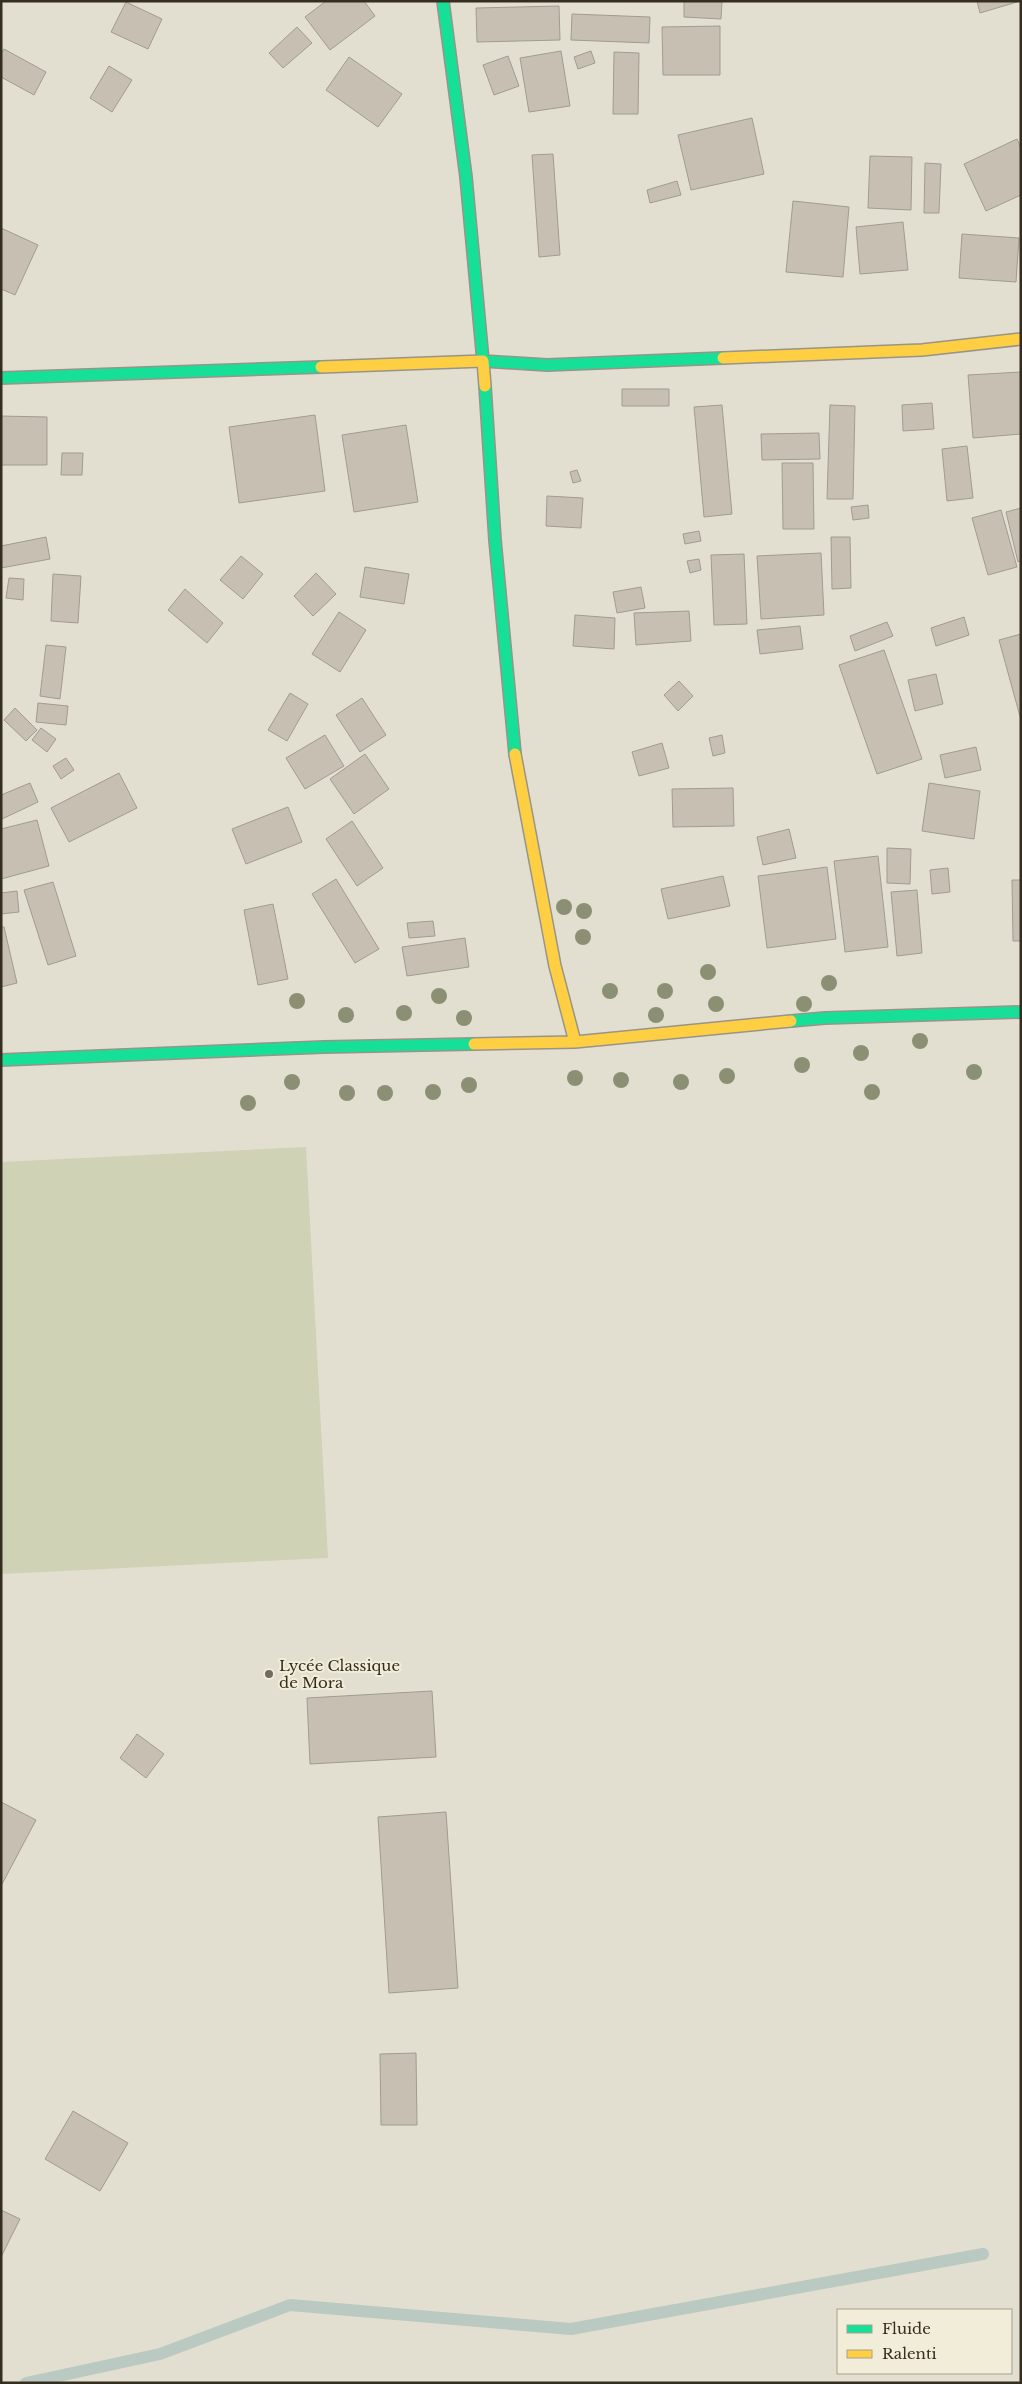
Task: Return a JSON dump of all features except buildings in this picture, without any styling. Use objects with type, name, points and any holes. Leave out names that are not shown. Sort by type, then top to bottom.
[{"type":"street","points":[[443,1],[466,176],[483,360],[495,540],[512,738],[555,966],[575,1042]]},
{"type":"street","points":[[1,378],[483,360],[547,364],[844,354],[922,350],[1021,339]]},
{"type":"street","points":[[1,1060],[324,1047],[575,1042],[825,1018],[1021,1012]]},
{"type":"green space","points":[[306,1147],[328,1558],[1,1574],[1,1162]]},
{"type":"waterway","points":[[26,2383],[160,2354],[290,2305],[571,2329],[983,2254]]},
{"type":"traffic: fast","points":[[443,1],[466,177],[483,361],[547,365],[723,358]]},
{"type":"traffic: fast","points":[[1,378],[321,367]]},
{"type":"traffic: fast","points":[[485,386],[495,540],[515,754]]},
{"type":"traffic: fast","points":[[791,1021],[825,1018],[1021,1012]]},
{"type":"traffic: fast","points":[[1,1060],[324,1047],[474,1044]]},
{"type":"traffic: slow","points":[[723,358],[922,350],[1021,339]]},
{"type":"traffic: slow","points":[[321,367],[483,361],[485,386]]},
{"type":"traffic: slow","points":[[515,754],[555,966],[575,1042]]},
{"type":"traffic: slow","points":[[474,1044],[575,1042],[791,1021]]},
{"type":"place","name":"Lycée Classique de Mora","points":[[269,1674]]}]
